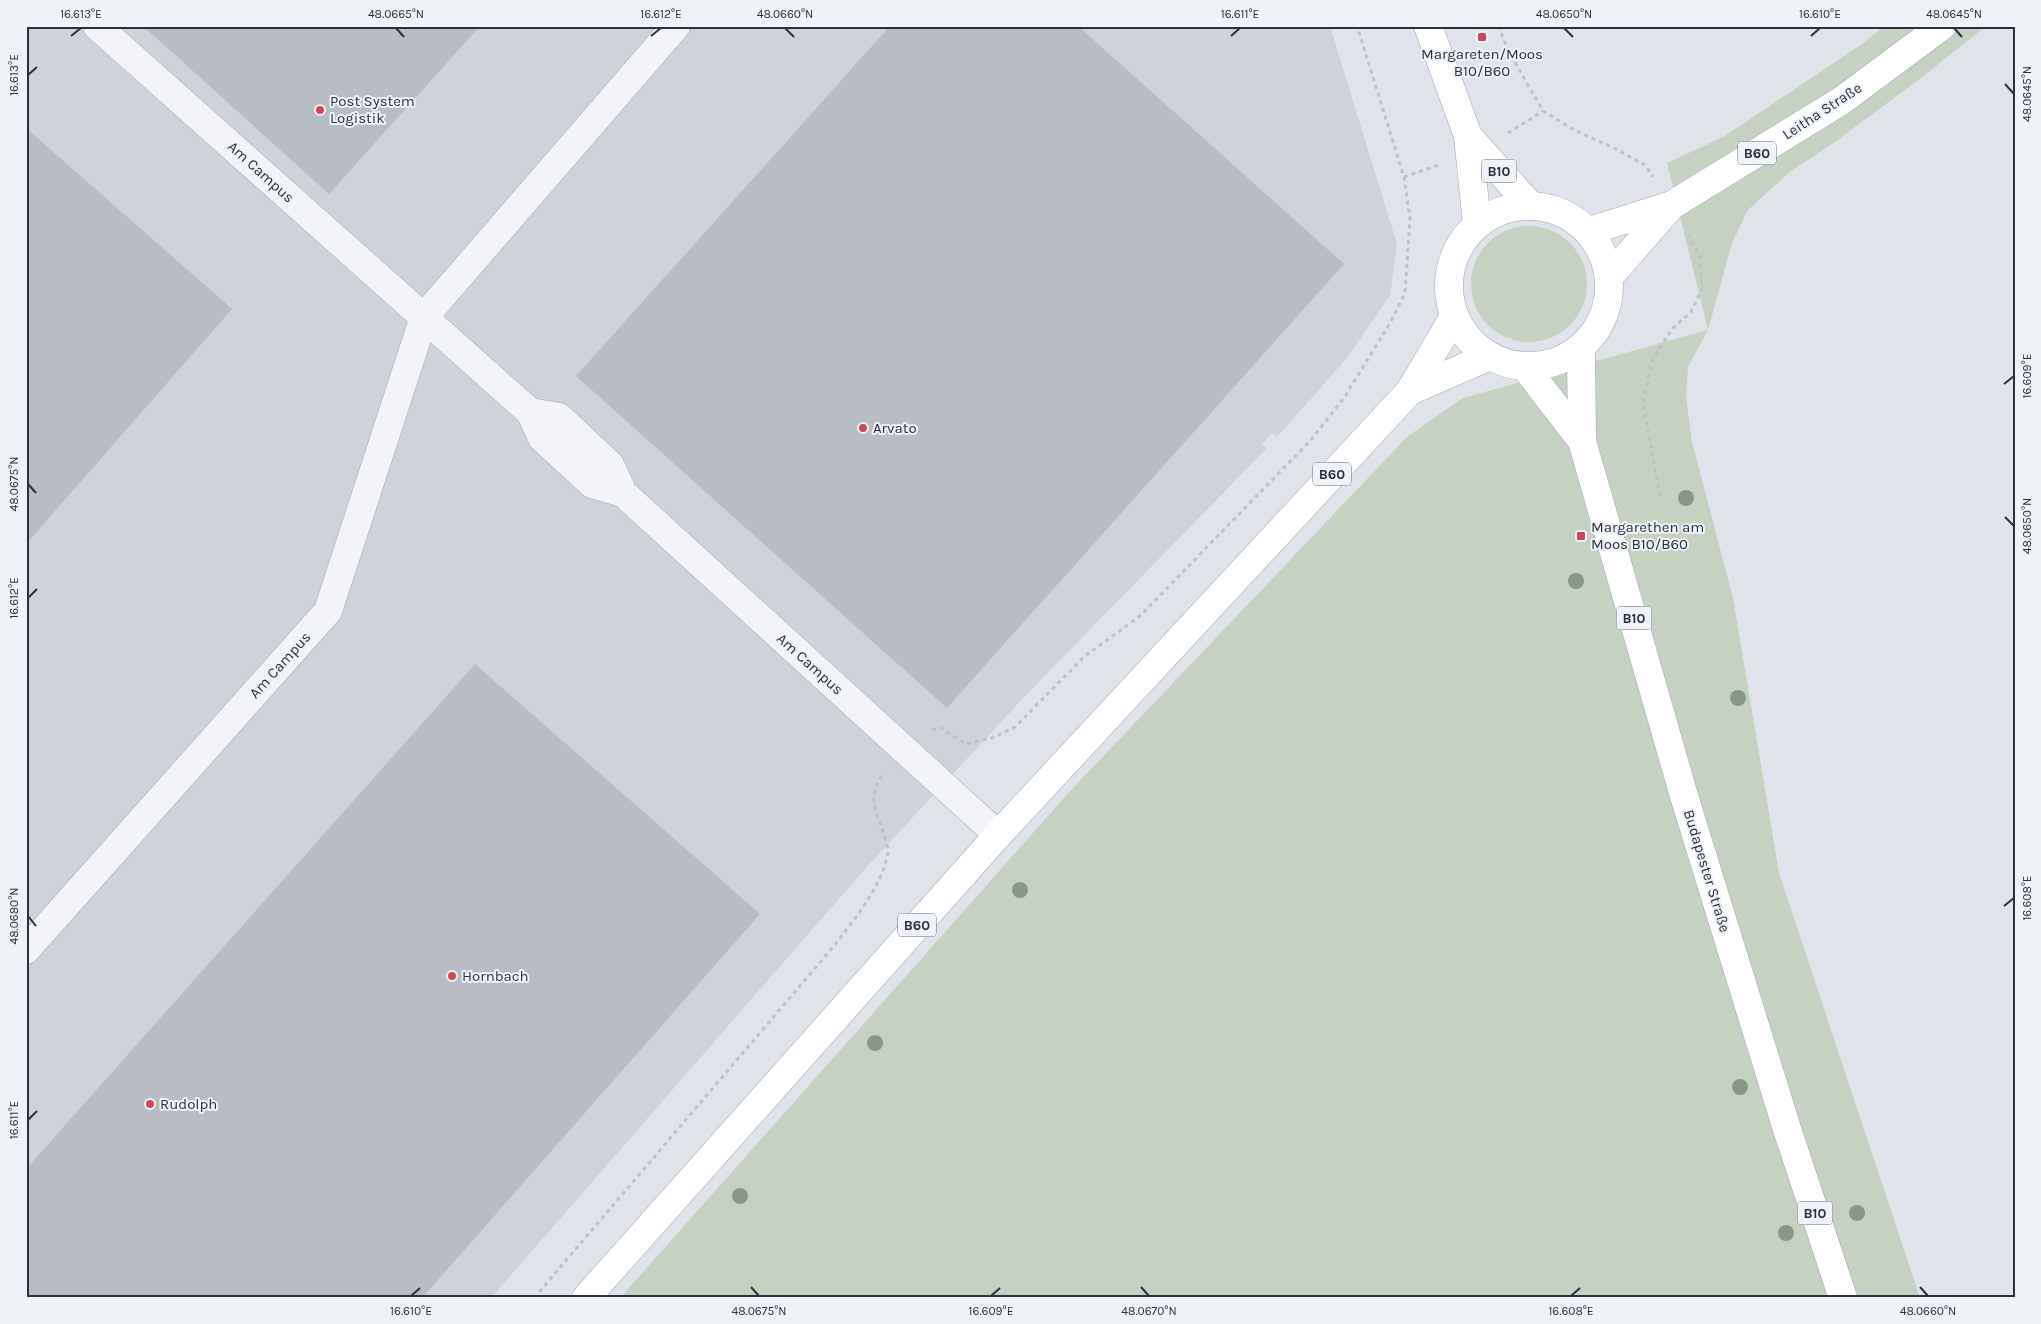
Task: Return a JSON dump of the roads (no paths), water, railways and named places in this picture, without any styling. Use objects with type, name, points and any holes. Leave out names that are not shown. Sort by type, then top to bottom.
[{"type":"main road","name":"B10","points":[[1428,26],[1468,136],[1477,224]]},
{"type":"main road","name":"Leitha Straße","points":[[1589,231],[1672,205],[1841,101],[1942,26]]},
{"type":"main road","name":"B10","points":[[1468,136],[1530,205]]},
{"type":"main road","points":[[1530,205],[1562,212],[1589,231],[1603,252],[1610,276],[1609,303],[1606,311],[1599,328],[1581,348],[1565,359],[1545,366],[1525,367],[1506,364],[1490,356],[1468,340],[1454,317],[1448,292],[1450,267],[1460,243],[1477,224],[1502,210],[1530,205]]},
{"type":"main road","name":"Leitha Straße","points":[[1610,276],[1672,205]]},
{"type":"main road","name":"B60","points":[[586,1298],[998,834],[1410,391],[1454,317]]},
{"type":"main road","name":"Budapester Straße","points":[[1581,348],[1582,441],[1684,796],[1843,1298]]},
{"type":"main road","name":"B60","points":[[1410,391],[1490,356]]},
{"type":"main road","name":"Budapester Straße","points":[[1525,367],[1582,441]]},
{"type":"street","name":"Am Campus","points":[[97,26],[530,412],[559,417],[610,464],[623,493],[998,834]]},
{"type":"street","name":"Am Campus","points":[[26,950],[328,611],[424,317],[676,26]]},
{"type":"place","name":"Margareten/Moos B10/B60","points":[[1482,37]]},
{"type":"place","name":"Post System Logistik","points":[[320,110]]},
{"type":"place","name":"Arvato","points":[[863,428]]},
{"type":"place","name":"Margarethen am Moos B10/B60","points":[[1581,536]]},
{"type":"place","name":"Hornbach","points":[[452,976]]},
{"type":"place","name":"Rudolph","points":[[150,1104]]}]
